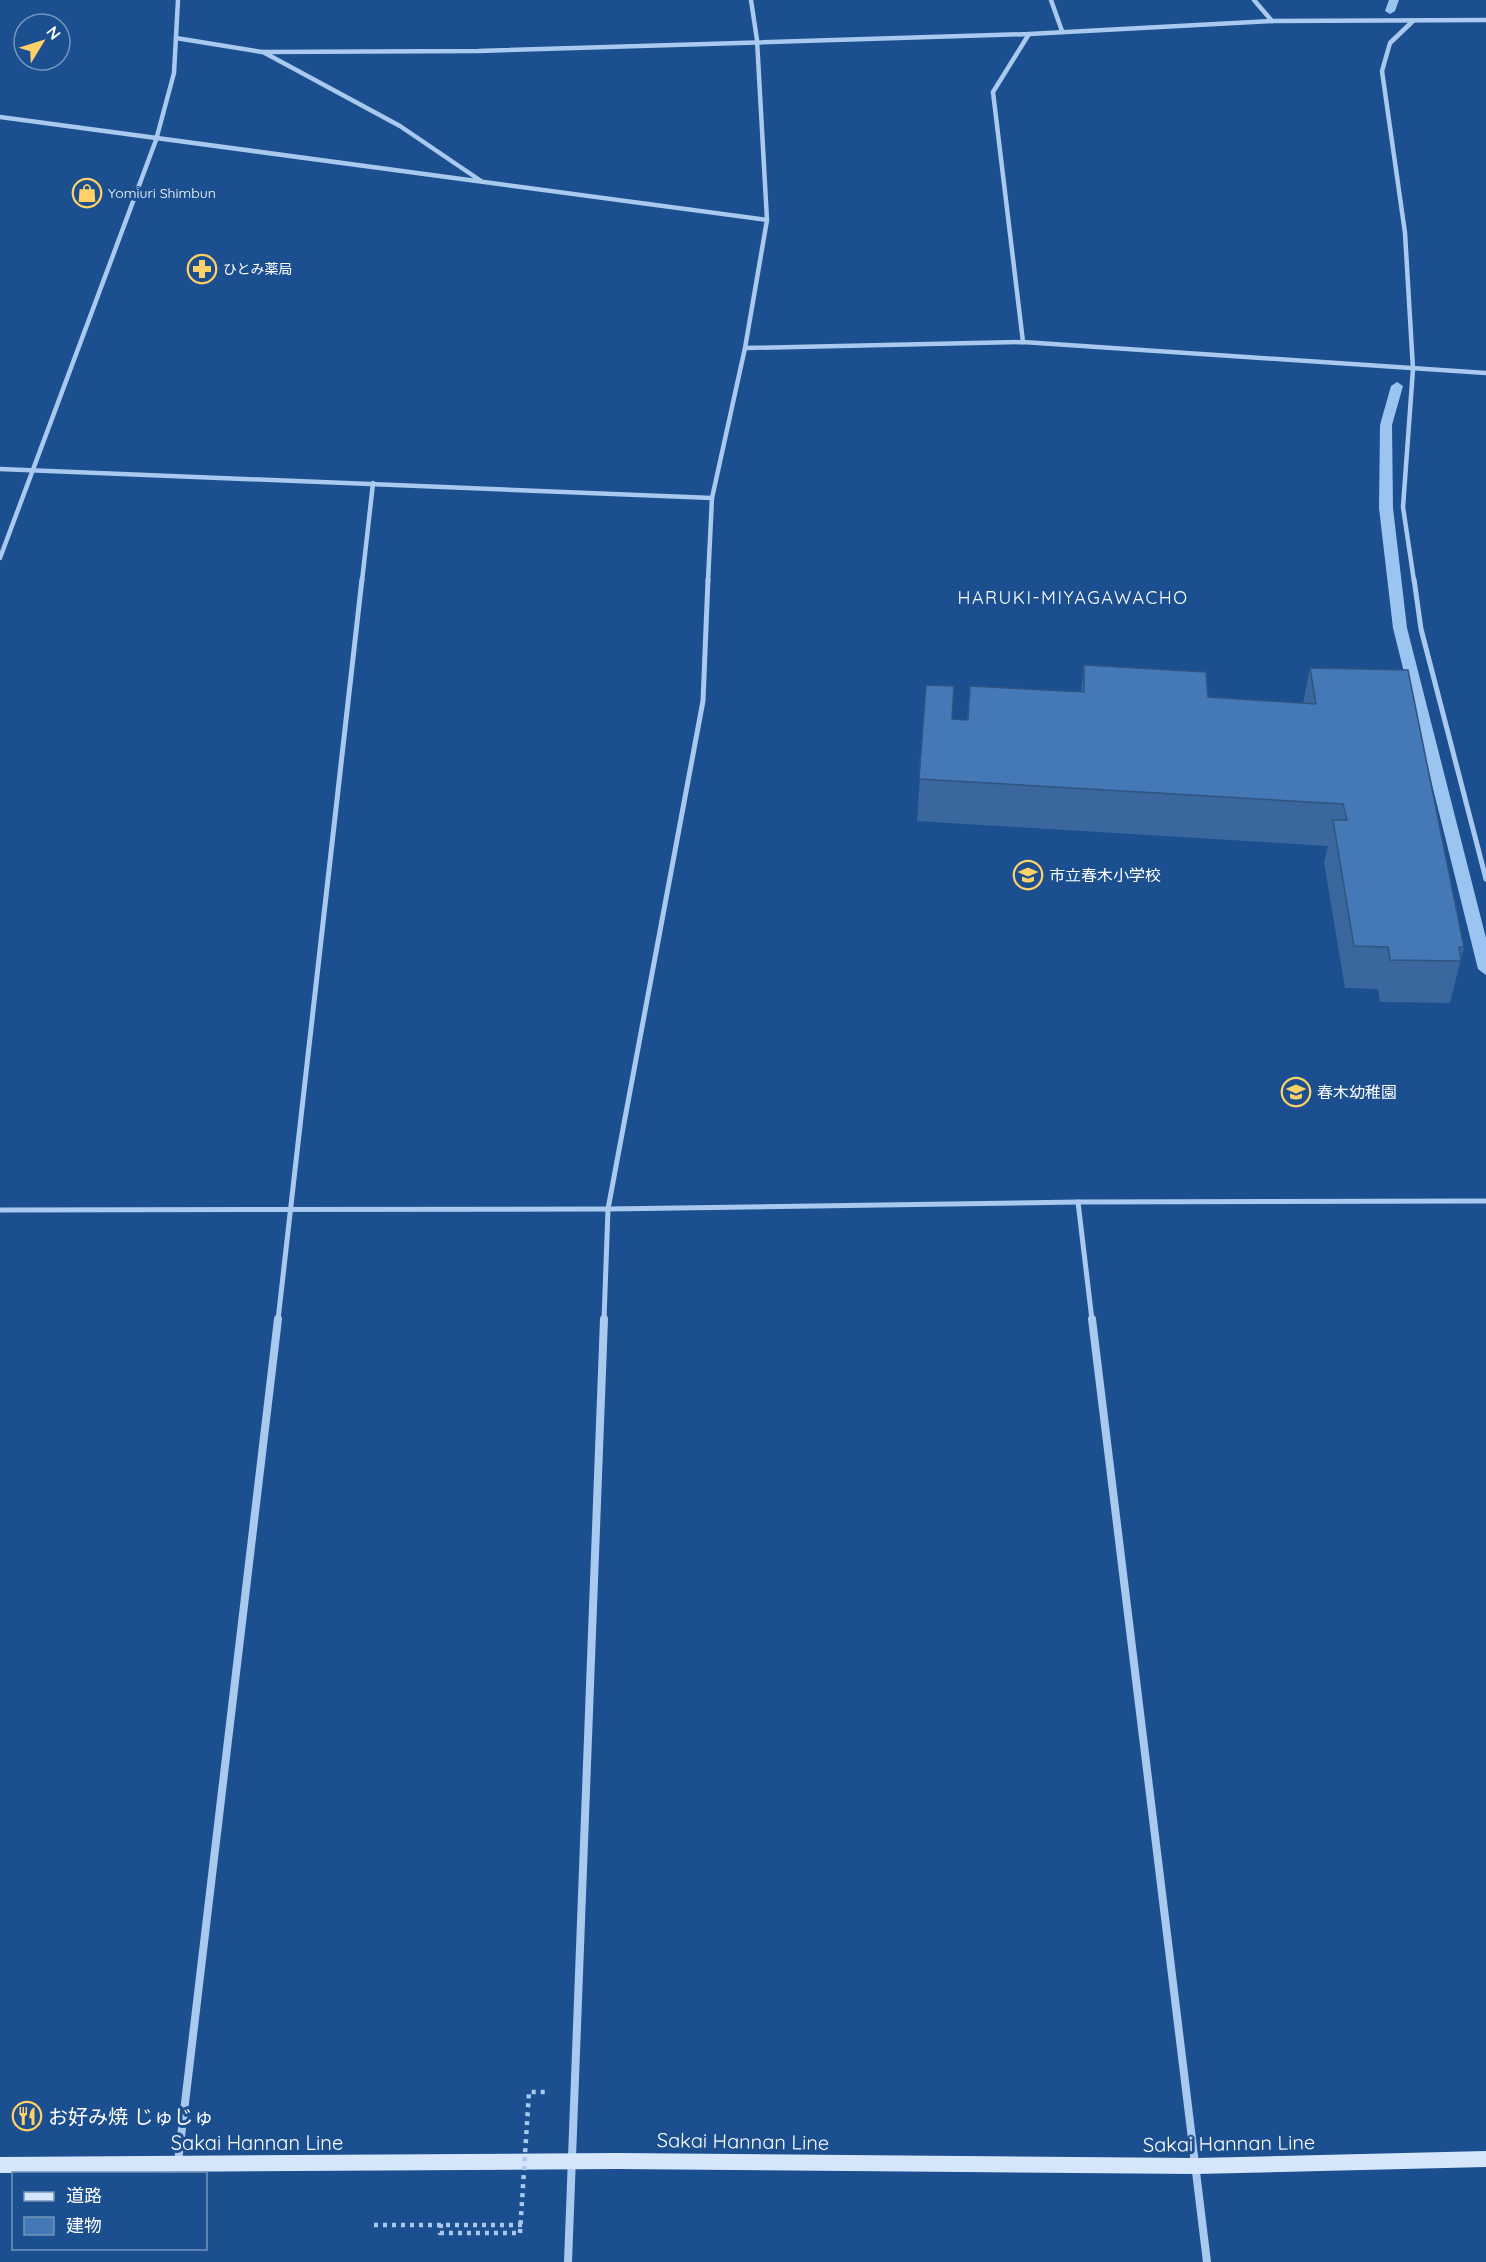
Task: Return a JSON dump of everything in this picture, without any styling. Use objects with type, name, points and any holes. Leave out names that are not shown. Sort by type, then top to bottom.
[{"type":"main road","name":"Sakai Hannan Line","points":[[0,2165],[571,2161],[1196,2166],[1486,2159]]},
{"type":"street","points":[[0,558],[31,469],[156,140],[174,72],[178,0]]},
{"type":"street","points":[[568,2262],[608,1209],[703,701],[712,498],[745,348],[767,220],[757,40],[751,0]]},
{"type":"street","points":[[1051,0],[1062,31]]},
{"type":"street","points":[[1254,0],[1272,21]]},
{"type":"street","points":[[176,39],[262,52],[478,51],[757,40],[1029,34],[1272,21],[1486,20]]},
{"type":"street","points":[[1413,21],[1390,43],[1382,71],[1405,233],[1413,369],[1403,507],[1421,629],[1486,879]]},
{"type":"street","points":[[1023,342],[993,92],[1029,34]]},
{"type":"street","points":[[262,52],[400,126],[484,183]]},
{"type":"street","points":[[0,117],[156,140],[767,220]]},
{"type":"street","points":[[745,348],[1023,342],[1486,373]]},
{"type":"street","points":[[0,469],[712,498]]},
{"type":"street","points":[[178,2163],[291,1210],[373,483]]},
{"type":"street","points":[[0,1210],[608,1209],[1078,1202],[1486,1201]]},
{"type":"street","points":[[1078,1202],[1207,2262]]},
{"type":"path","points":[[441,2224],[440,2233],[520,2233],[529,2092],[545,2092]]},
{"type":"path","points":[[374,2225],[525,2225]]},
{"type":"building","points":[[1084,665],[1206,672],[1208,697],[1316,704],[1310,668],[1408,670],[1464,947],[1459,947],[1461,961],[1390,960],[1388,947],[1354,946],[1333,820],[1347,820],[1343,804],[919,779],[926,685],[954,686],[952,719],[968,720],[970,686],[1084,692]]},
{"type":"waterway","points":[[1390,11],[1394,0]]},
{"type":"waterway","points":[[1397,386],[1386,425],[1386,508],[1400,628],[1486,969]]},
{"type":"place","name":"Yomiuri Shimbun","points":[[87,193]]},
{"type":"place","name":"ひとみ薬局","points":[[202,269]]},
{"type":"place","name":"市立春木小学校","points":[[1028,875]]},
{"type":"place","name":"春木幼稚園","points":[[1296,1092]]},
{"type":"place","name":"お好み焼 じゅじゅ","points":[[27,2116]]},
{"type":"district","name":"HARUKI-MIYAGAWACHO","points":[[1073,597]]}]
